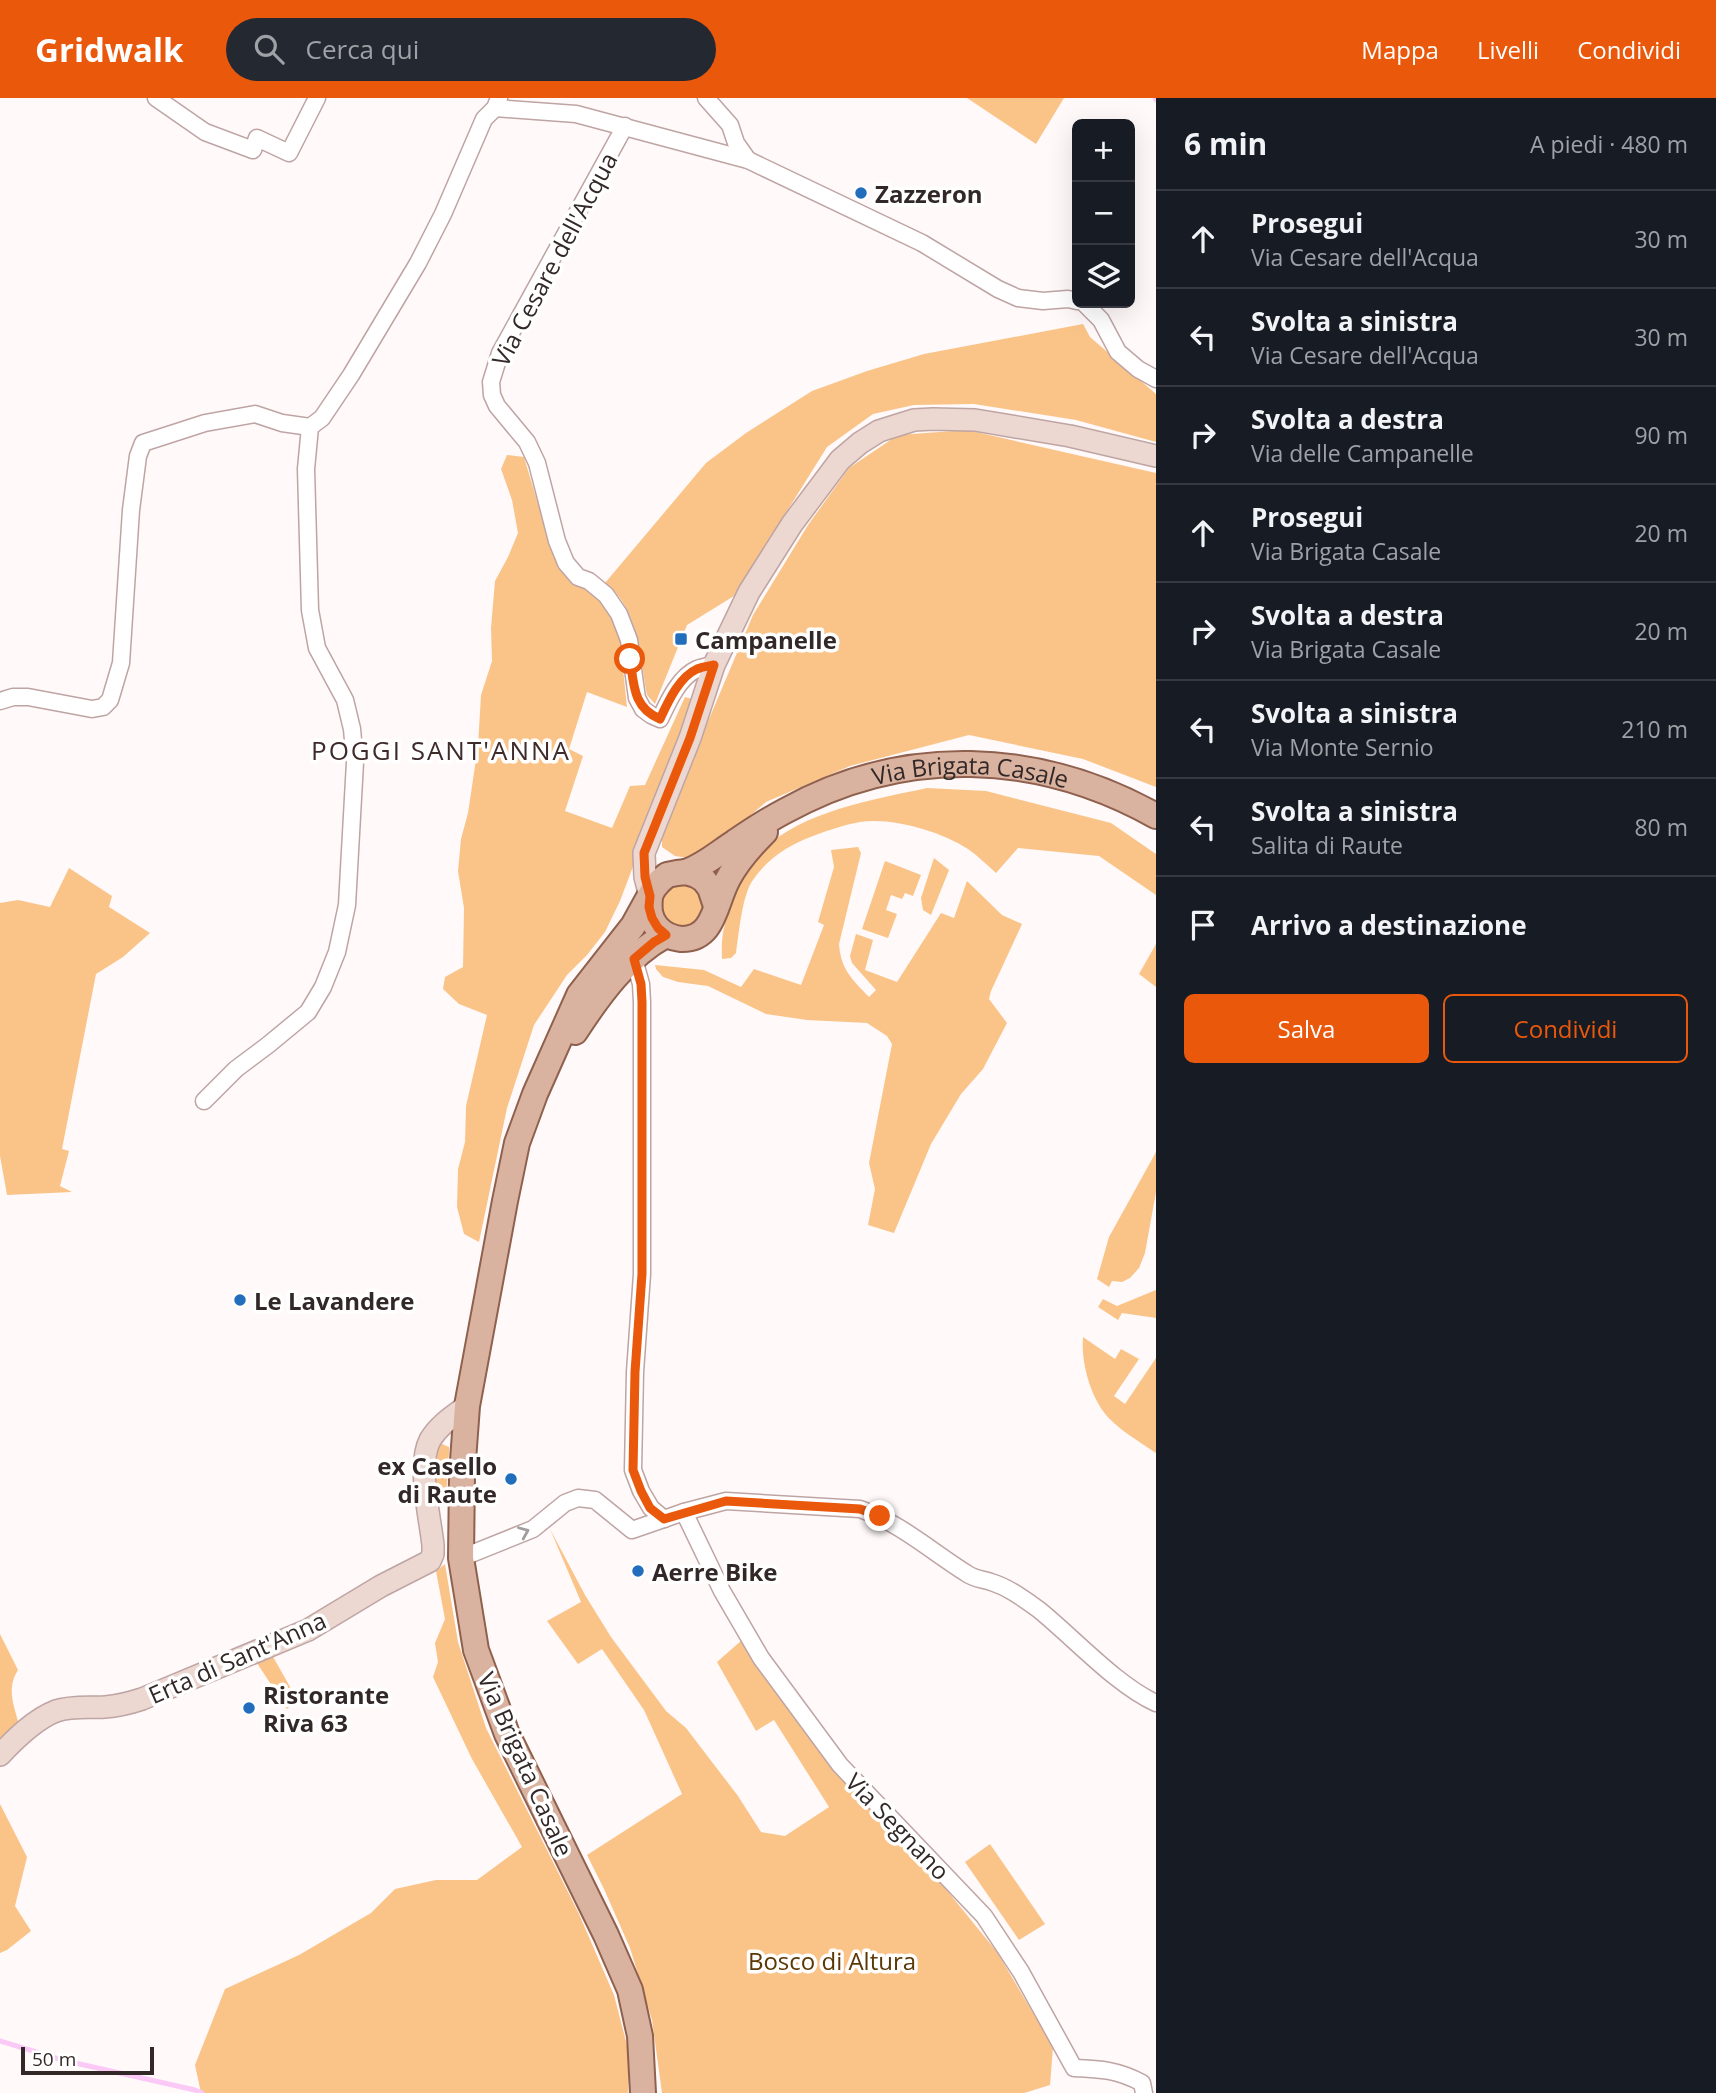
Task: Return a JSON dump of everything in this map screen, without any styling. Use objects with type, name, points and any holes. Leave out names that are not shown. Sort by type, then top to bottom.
[{"type":"main road","name":"Via Brigata Casale","points":[[643,2093],[639,2036],[630,1990],[606,1934],[507,1734],[476,1650],[461,1558],[462,1474],[467,1406],[517,1143],[535,1094],[579,995],[633,926],[660,881],[667,875],[703,866],[735,842],[785,811],[826,791],[870,777],[922,766],[974,763],[1014,767],[1069,778],[1122,798],[1156,816]]},
{"type":"main road","name":"Via Brigata Casale","points":[[535,1094],[588,1013],[613,980],[634,959],[666,935],[693,938],[709,925],[728,878],[754,843],[785,811]]},
{"type":"main road","points":[[681,872],[704,880],[716,906]]},
{"type":"main road","points":[[650,896],[652,918],[666,935]]},
{"type":"street","points":[[156,98],[205,132],[229,142],[253,150],[257,138],[289,153],[317,98]]},
{"type":"street","points":[[706,98],[730,125],[736,143],[748,160]]},
{"type":"street","name":"Via Cesare dell'Acqua","points":[[310,427],[322,418],[344,386],[418,263],[443,214],[484,119],[497,103],[576,114],[748,160],[922,243],[1018,298],[1043,301],[1072,300]]},
{"type":"street","name":"Via Cesare dell'Acqua","points":[[625,127],[500,353],[491,382],[492,395],[497,406],[527,442],[537,463],[557,541],[566,563],[578,577],[589,581],[606,595],[620,614],[629,640],[637,698],[643,709],[660,719],[682,681],[696,669],[714,665]]},
{"type":"street","points":[[1089,308],[1101,320],[1118,352],[1138,369],[1156,379]]},
{"type":"street","points":[[0,701],[13,697],[28,697],[92,709],[103,706],[110,700],[121,663],[131,510],[138,456],[144,443],[205,423],[255,414],[282,423],[310,427],[306,469],[310,610],[317,648],[345,701],[352,729],[355,762],[347,905],[337,953],[323,987],[308,1012],[236,1069],[204,1101]]},
{"type":"street","points":[[642,1002],[608,973],[609,962],[639,922],[650,896],[645,877],[644,853],[690,738],[714,665],[749,592],[792,524],[840,460],[879,431],[914,420],[933,419],[975,421],[1070,436],[1156,456]]},
{"type":"street","points":[[657,821],[654,843],[658,858],[681,872]]},
{"type":"street","points":[[634,959],[641,984],[642,1002],[642,1274],[635,1372],[633,1470],[650,1508],[664,1519]]},
{"type":"street","name":"Erta di Sant'Anna","points":[[0,1755],[42,1718],[55,1712],[127,1704],[142,1699],[308,1630],[381,1586],[430,1561],[433,1545],[425,1474],[426,1454],[429,1442],[438,1429],[467,1406]]},
{"type":"street","points":[[461,1558],[533,1530],[565,1503],[578,1498],[595,1500],[632,1530],[726,1501],[860,1509],[880,1516],[968,1575],[992,1582],[1036,1607],[1115,1675],[1156,1703]]},
{"type":"street","name":"Via Segnano","points":[[684,1512],[722,1591],[761,1658],[840,1765],[984,1916],[1021,1972],[1074,2068],[1109,2069],[1129,2076],[1142,2084],[1144,2093]]},
{"type":"green space","points":[[967,98],[1064,98],[1036,144]]},
{"type":"green space","points":[[1083,324],[1090,337],[1156,394],[1156,442],[1076,420],[974,404],[914,405],[873,414],[827,447],[734,596],[687,625],[655,704],[647,695],[631,619],[616,593],[605,583],[706,463],[746,433],[812,391],[924,354]]},
{"type":"green space","points":[[967,430],[1156,473],[1156,787],[1083,759],[969,735],[850,766],[766,802],[715,846],[695,859],[675,856],[662,847],[662,830],[753,615],[808,525],[849,468],[898,435]]},
{"type":"green space","points":[[507,455],[524,457],[554,558],[574,580],[600,599],[619,630],[627,707],[587,692],[569,749],[583,756],[565,811],[612,828],[630,786],[645,785],[685,697],[696,700],[620,901],[605,932],[567,975],[534,1025],[507,1108],[479,1242],[464,1234],[457,1207],[458,1169],[465,1142],[466,1106],[487,1015],[459,1004],[443,989],[445,977],[463,967],[464,908],[458,871],[461,839],[468,813],[478,746],[481,695],[492,661],[491,628],[495,581],[518,533],[512,500],[501,469]]},
{"type":"green space","points":[[927,788],[986,791],[1111,823],[1156,854],[1156,895],[1099,856],[1018,848],[996,873],[968,849],[944,836],[901,824],[860,822],[804,839],[765,865],[753,880],[746,895],[736,953],[731,958],[722,959],[724,929],[740,884],[751,863],[771,842],[791,829],[835,810]]},
{"type":"green space","points":[[858,847],[861,853],[839,944],[845,967],[869,997],[876,990],[852,963],[850,956],[856,934],[873,940],[865,970],[897,982],[941,913],[954,918],[967,881],[1002,915],[1022,924],[989,999],[1007,1023],[983,1069],[961,1094],[931,1144],[894,1233],[868,1225],[875,1189],[869,1163],[892,1044],[887,1036],[867,1023],[807,1020],[766,1014],[708,986],[663,977],[655,965],[704,970],[741,987],[754,969],[801,985],[824,925],[818,922],[834,867],[831,850]]},
{"type":"green space","points":[[934,858],[949,870],[931,915],[923,910],[921,898]]},
{"type":"green space","points":[[885,861],[921,875],[913,896],[905,893],[902,899],[891,895],[886,910],[897,914],[888,938],[862,929]]},
{"type":"green space","points":[[69,868],[112,896],[109,907],[150,933],[123,957],[96,974],[62,1149],[69,1151],[60,1186],[72,1192],[7,1195],[0,1156],[0,903],[18,900],[50,907]]},
{"type":"green space","points":[[681,884],[696,890],[702,905],[696,920],[681,926],[666,920],[660,905],[666,890]]},
{"type":"green space","points":[[1156,944],[1156,987],[1139,974]]},
{"type":"green space","points":[[1156,1152],[1156,1192],[1145,1253],[1139,1268],[1130,1278],[1122,1282],[1112,1281],[1109,1287],[1097,1279],[1109,1237]]},
{"type":"green space","points":[[1156,1290],[1156,1318],[1122,1313],[1118,1320],[1098,1307],[1103,1299],[1117,1306]]},
{"type":"green space","points":[[1083,1337],[1115,1359],[1121,1349],[1139,1359],[1114,1396],[1125,1404],[1156,1358],[1156,1453],[1120,1428],[1103,1411],[1087,1376]]},
{"type":"green space","points":[[436,1445],[449,1447],[446,1496],[437,1497],[432,1479]]},
{"type":"green space","name":"Bosco di Altura","points":[[550,1529],[611,1637],[666,1711],[686,1728],[738,1796],[761,1832],[785,1836],[829,1807],[774,1720],[756,1731],[717,1662],[742,1640],[787,1708],[855,1794],[927,1866],[997,1952],[1053,2047],[1050,2085],[1024,2093],[662,2093],[652,2020],[630,1948],[587,1855],[682,1794],[644,1710],[602,1649],[578,1664],[547,1621],[581,1602]]},
{"type":"green space","points":[[445,1564],[458,1642],[486,1728],[579,1914],[614,1995],[629,2053],[628,2093],[201,2093],[195,2065],[225,1989],[299,1955],[371,1913],[395,1889],[436,1880],[477,1880],[522,1847],[472,1759],[433,1677],[438,1662],[435,1643],[445,1619],[436,1571]]},
{"type":"green space","points":[[0,1634],[18,1670],[12,1689],[18,1721],[0,1739]]},
{"type":"green space","points":[[272,1655],[298,1701],[287,1709],[255,1660]]},
{"type":"green space","points":[[0,1804],[27,1857],[15,1906],[31,1931],[0,1953]]},
{"type":"green space","points":[[990,1844],[1045,1924],[1019,1940],[965,1862]]},
{"type":"waterway","points":[[0,2041],[62,2060],[202,2093]]},
{"type":"place","name":"Zazzeron","points":[[861,193]]},
{"type":"place","name":"Campanelle","points":[[681,639]]},
{"type":"place","name":"Le Lavandere","points":[[240,1300]]},
{"type":"place","name":"ex Casello di Raute","points":[[511,1479]]},
{"type":"place","name":"Aerre Bike","points":[[638,1571]]},
{"type":"place","name":"Ristorante Riva 63","points":[[249,1708]]},
{"type":"district","name":"POGGI SANT'ANNA","points":[[441,750]]},
{"type":"route","points":[[630,659],[637,698],[643,709],[660,719],[682,681],[696,669],[714,665],[690,738],[644,853],[649,907],[658,928],[666,935],[634,959],[641,984],[642,1002],[642,1274],[635,1372],[633,1470],[650,1508],[664,1519],[726,1501],[860,1509],[880,1516]]}]
